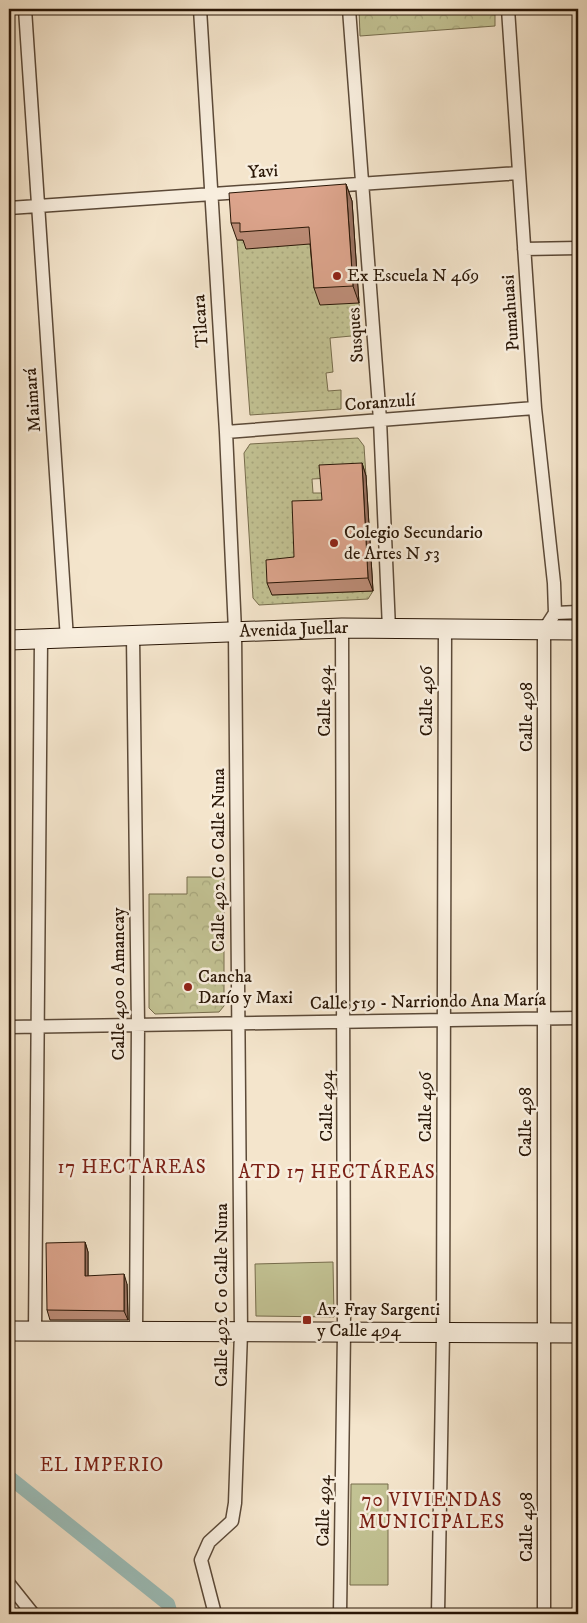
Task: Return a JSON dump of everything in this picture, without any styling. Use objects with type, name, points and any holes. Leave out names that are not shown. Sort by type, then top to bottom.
[{"type":"street","name":"Maimará","points":[[25,9],[68,639]]},
{"type":"street","name":"Tilcara","points":[[200,9],[226,432],[235,631]]},
{"type":"street","name":"Susques","points":[[349,9],[380,420],[389,629]]},
{"type":"street","name":"Pumahuasi","points":[[508,9],[535,408],[554,583],[555,613]]},
{"type":"street","name":"Yavi","points":[[9,208],[519,173]]},
{"type":"street","points":[[524,249],[578,248]]},
{"type":"street","name":"Coranzulí","points":[[226,432],[535,408]]},
{"type":"street","points":[[544,630],[555,613],[578,612]]},
{"type":"street","name":"Avenida Juellar","points":[[9,640],[342,628],[578,630]]},
{"type":"street","name":"Calle 494","points":[[340,1614],[344,1332],[345,1022],[342,628]]},
{"type":"street","name":"Calle 496","points":[[438,1614],[443,1332],[445,629]]},
{"type":"street","name":"Calle 498","points":[[544,630],[544,1614]]},
{"type":"street","name":"Calle 492 C o Calle Nuna","points":[[215,1614],[201,1560],[209,1542],[232,1521],[235,1503],[241,1332],[235,631]]},
{"type":"street","name":"Calle 490 o Amancay","points":[[133,637],[138,1024],[136,1331]]},
{"type":"street","points":[[36,1331],[41,640]]},
{"type":"street","name":"Calle 519 - Narriondo Ana María","points":[[9,1028],[238,1022],[578,1018]]},
{"type":"street","points":[[9,1331],[578,1333]]},
{"type":"street","points":[[9,1584],[33,1614]]},
{"type":"green space","points":[[359,9],[495,9],[495,26],[360,36]]},
{"type":"green space","points":[[237,240],[315,244],[359,303],[362,335],[330,338],[333,372],[326,373],[328,391],[341,390],[341,409],[250,415]]},
{"type":"green space","points":[[358,438],[364,446],[366,476],[312,479],[313,493],[325,493],[299,570],[272,595],[373,591],[368,599],[259,605],[253,598],[244,453],[250,444]]},
{"type":"green space","points":[[187,877],[224,877],[224,1006],[219,1012],[155,1014],[149,1008],[149,894],[187,894]]},
{"type":"green space","points":[[333,1262],[334,1317],[256,1316],[255,1264]]},
{"type":"green space","points":[[351,1484],[388,1484],[388,1585],[350,1585]]},
{"type":"building","name":"Ex Escuela N 469","points":[[346,184],[353,286],[314,288],[309,227],[240,232],[240,223],[231,223],[229,193]]},
{"type":"building","name":"Colegio Secundario de Artes N 53","points":[[362,463],[368,578],[267,583],[266,560],[294,557],[292,501],[322,500],[319,465]]},
{"type":"building","points":[[85,1242],[85,1276],[124,1274],[124,1311],[47,1310],[46,1243]]},
{"type":"waterway","points":[[9,1477],[168,1604],[171,1614]]},
{"type":"place","name":"Ex Escuela N 469","points":[[337,276]]},
{"type":"place","name":"Colegio Secundario de Artes N 53","points":[[334,543]]},
{"type":"place","name":"Cancha Darío y Maxi","points":[[188,987]]},
{"type":"place","name":"Av. Fray Sargenti y Calle 494","points":[[307,1320]]},
{"type":"district","name":"17 HECTAREAS","points":[[132,1167]]},
{"type":"district","name":"ATD 17 HECTÁREAS","points":[[337,1172]]},
{"type":"district","name":"EL IMPERIO","points":[[102,1465]]},
{"type":"district","name":"70 VIVIENDAS MUNICIPALES","points":[[432,1511]]}]
